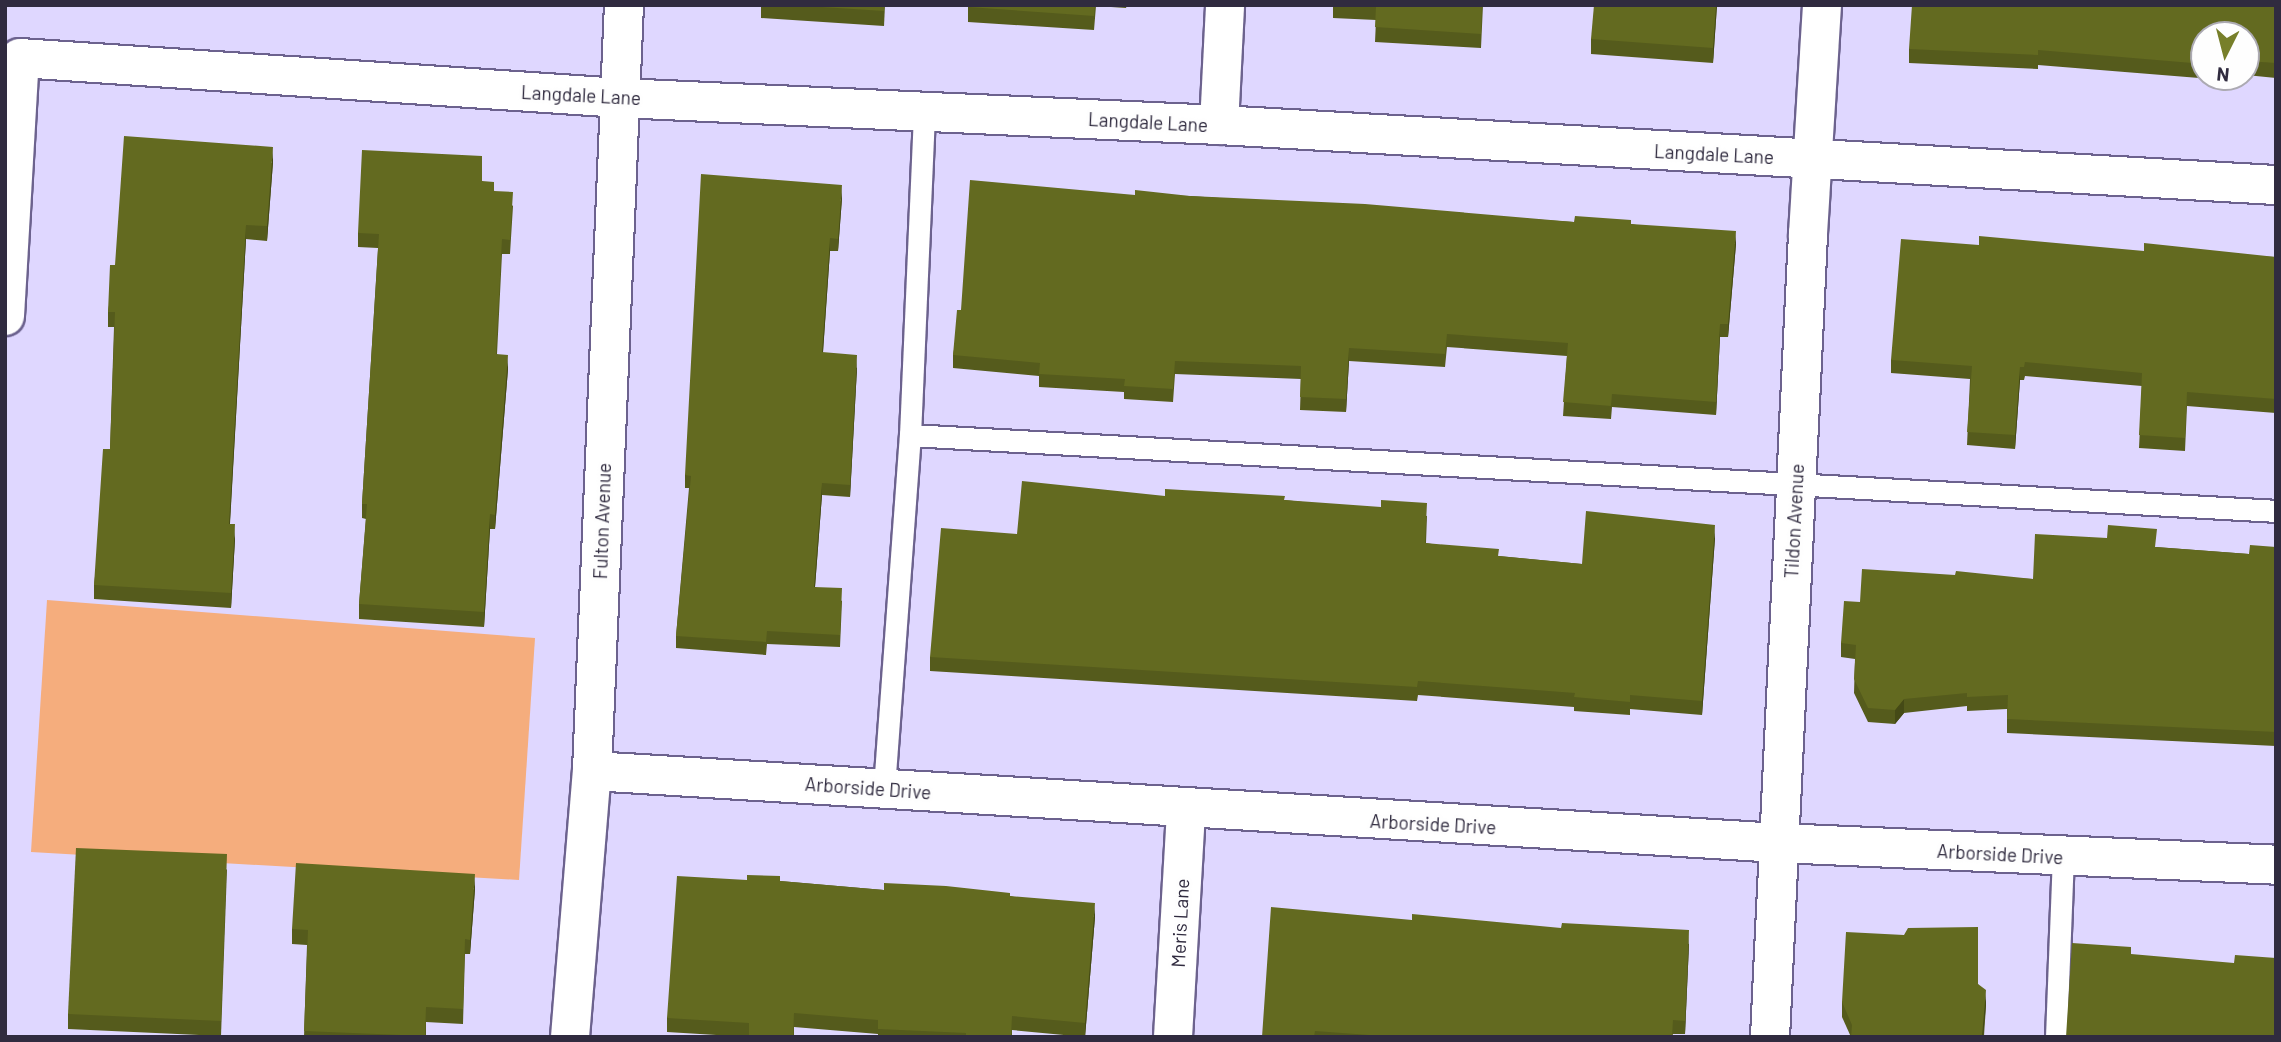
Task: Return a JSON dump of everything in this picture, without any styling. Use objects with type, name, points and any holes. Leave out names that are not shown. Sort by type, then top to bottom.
[{"type":"street","name":"Fulton Avenue","points":[[570,1037],[592,771],[624,5]]},
{"type":"street","points":[[1219,125],[1226,5]]},
{"type":"street","name":"Tildon Avenue","points":[[1770,1037],[1812,159],[1822,5]]},
{"type":"street","name":"Langdale Lane","points":[[5,316],[20,58],[620,98],[1219,125],[2276,185]]},
{"type":"street","name":"Arborside Drive","points":[[592,771],[1186,810],[1779,843],[2276,865]]},
{"type":"street","name":"Meris Lane","points":[[1173,1037],[1186,810]]},
{"type":"lane","points":[[884,789],[910,435],[924,111]]},
{"type":"lane","points":[[910,435],[2276,511]]},
{"type":"lane","points":[[2056,1037],[2063,857]]},
{"type":"shaded area","points":[[47,600],[535,638],[519,880],[31,852]]},
{"type":"building","points":[[791,5],[884,5],[884,11]]},
{"type":"building","points":[[968,5],[1095,5],[1094,16]]},
{"type":"building","points":[[1370,5],[1482,5],[1481,34],[1375,27],[1376,6]]},
{"type":"building","points":[[1594,5],[1716,5],[1713,48],[1591,39]]},
{"type":"building","points":[[1912,5],[2276,5],[2276,63],[2260,62],[2260,21],[2190,21],[2190,63],[2038,50],[2038,55],[1909,49]]},
{"type":"building","points":[[124,136],[273,147],[267,226],[246,225],[229,524],[235,524],[231,593],[94,585],[103,449],[110,449],[115,312],[108,312],[110,265],[115,265]]},
{"type":"building","points":[[362,150],[482,156],[482,181],[494,182],[494,191],[513,192],[510,240],[502,239],[496,354],[508,355],[495,515],[490,514],[484,612],[359,604],[367,504],[362,504],[379,234],[358,233]]},
{"type":"building","points":[[701,174],[842,185],[838,239],[830,238],[822,352],[857,355],[850,485],[822,483],[814,587],[842,588],[840,635],[767,631],[766,642],[676,636],[691,476],[685,475]]},
{"type":"building","points":[[970,180],[1135,195],[1135,190],[1190,196],[1365,204],[1574,222],[1575,216],[1631,220],[1631,224],[1736,231],[1728,324],[1720,324],[1716,402],[1612,394],[1611,406],[1563,402],[1568,343],[1447,334],[1445,354],[1349,348],[1346,399],[1300,397],[1301,366],[1175,361],[1173,389],[1124,386],[1125,379],[1039,374],[1040,363],[953,355],[957,310],[961,310]]},
{"type":"building","points":[[1979,236],[2144,251],[2144,243],[2276,257],[2276,399],[2187,392],[2185,438],[2139,435],[2142,373],[2025,362],[2024,367],[2020,367],[2015,435],[1967,432],[1972,366],[1891,360],[1901,239],[1979,245]]},
{"type":"building","points":[[1022,481],[1165,496],[1165,489],[1285,496],[1284,500],[1381,507],[1381,500],[1427,503],[1425,543],[1499,549],[1498,556],[1582,564],[1586,511],[1715,525],[1702,701],[1630,695],[1630,702],[1574,697],[1575,693],[1418,681],[1417,687],[930,657],[941,528],[1017,534]]},
{"type":"building","points":[[2108,525],[2157,529],[2155,547],[2249,554],[2250,545],[2276,547],[2276,732],[2007,719],[2008,695],[1967,697],[1967,693],[1904,699],[1895,710],[1868,708],[1854,679],[1856,645],[1841,643],[1844,601],[1860,602],[1862,569],[1955,575],[1956,571],[2033,579],[2035,534],[2107,538]]},
{"type":"building","points":[[76,848],[227,854],[221,1021],[68,1014]]},
{"type":"building","points":[[296,863],[475,874],[470,940],[465,939],[463,1009],[426,1007],[425,1036],[304,1031],[308,930],[292,929]]},
{"type":"building","points":[[747,875],[780,876],[780,881],[884,890],[884,883],[946,886],[1010,893],[1010,896],[1095,903],[1085,1023],[1012,1016],[1011,1037],[966,1037],[966,1033],[878,1029],[878,1020],[794,1013],[793,1037],[749,1037],[749,1023],[667,1018],[677,876],[747,880]]},
{"type":"building","points":[[1271,907],[1412,920],[1412,914],[1561,928],[1562,923],[1689,930],[1685,1021],[1673,1020],[1672,1037],[1396,1037],[1315,1031],[1314,1037],[1262,1037]]},
{"type":"building","points":[[1978,927],[1978,984],[1986,990],[1982,1035],[2005,1037],[1851,1037],[1852,1025],[1842,1002],[1846,932],[1904,935],[1908,928]]},
{"type":"building","points":[[2072,943],[2131,947],[2131,954],[2234,963],[2235,955],[2276,958],[2276,1037],[2066,1037]]}]
